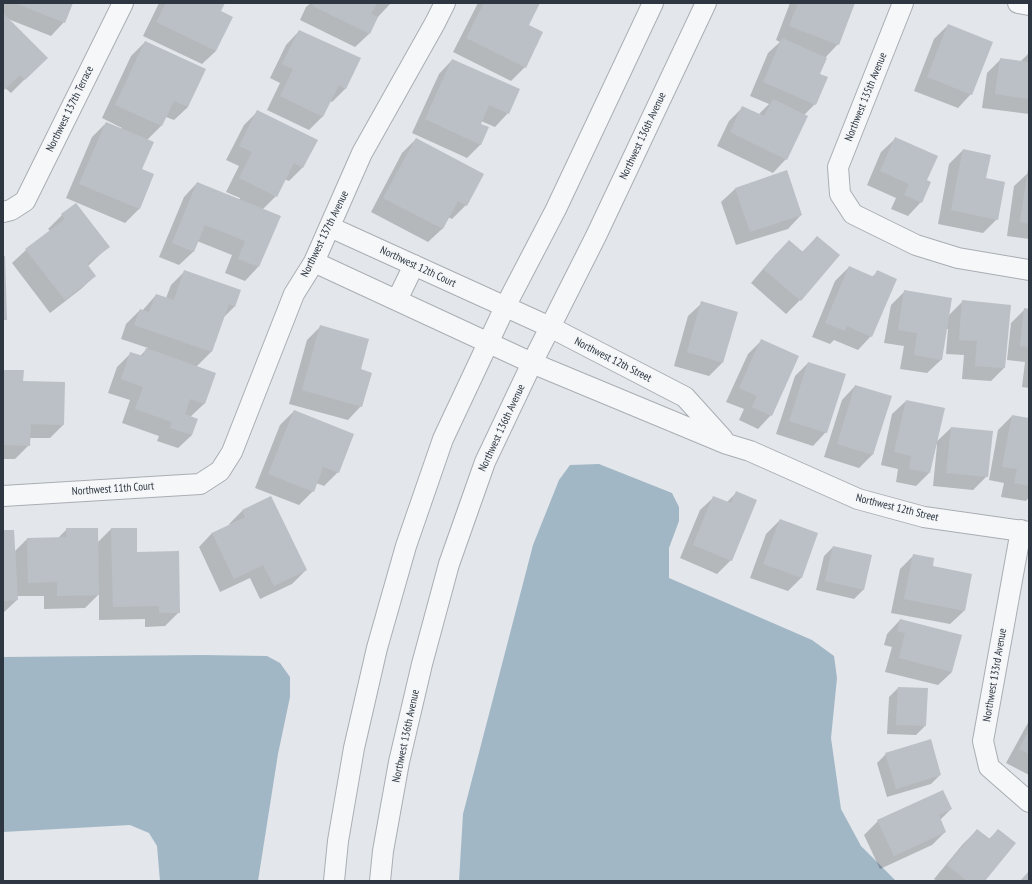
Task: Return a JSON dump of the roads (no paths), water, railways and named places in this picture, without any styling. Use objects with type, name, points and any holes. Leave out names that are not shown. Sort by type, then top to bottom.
[{"type":"street","name":"Northwest 137th Terrace","points":[[7,211],[25,201],[123,3]]},
{"type":"street","name":"Northwest 137th Avenue","points":[[220,471],[232,452],[294,294],[314,262],[362,153],[445,3]]},
{"type":"street","points":[[334,881],[338,842],[354,748],[377,648],[406,546],[443,439],[505,308],[556,209],[653,3]]},
{"type":"street","name":"Northwest 136th Avenue","points":[[380,881],[383,852],[399,762],[422,664],[449,564],[485,462],[532,363],[596,236],[706,3]]},
{"type":"street","name":"Northwest 135th Avenue","points":[[903,3],[838,167],[840,194],[853,214],[916,245],[958,258],[1029,270]]},
{"type":"street","points":[[1018,3],[1029,5]]},
{"type":"street","name":"Northwest 12th Court","points":[[330,227],[505,308]]},
{"type":"street","points":[[314,262],[488,343]]},
{"type":"street","points":[[397,300],[414,265]]},
{"type":"street","name":"Northwest 12th Street","points":[[505,308],[550,328],[685,397],[727,444]]},
{"type":"street","name":"Northwest 12th Street","points":[[488,343],[532,363],[727,444],[750,451],[858,499],[924,517],[1025,531]]},
{"type":"street","name":"Northwest 11th Court","points":[[3,496],[200,484],[220,471]]},
{"type":"street","name":"Northwest 133rd Avenue","points":[[1025,531],[984,741],[989,767],[1029,802]]},
{"type":"water","points":[[599,464],[672,493],[679,507],[679,521],[669,548],[669,578],[812,640],[834,656],[837,678],[831,738],[841,809],[861,846],[896,881],[459,881],[463,814],[533,545],[559,480],[570,465]]},
{"type":"water","points":[[203,655],[267,656],[280,663],[290,677],[290,697],[278,754],[258,881],[160,881],[157,846],[149,833],[130,825],[3,832],[3,657]]}]
